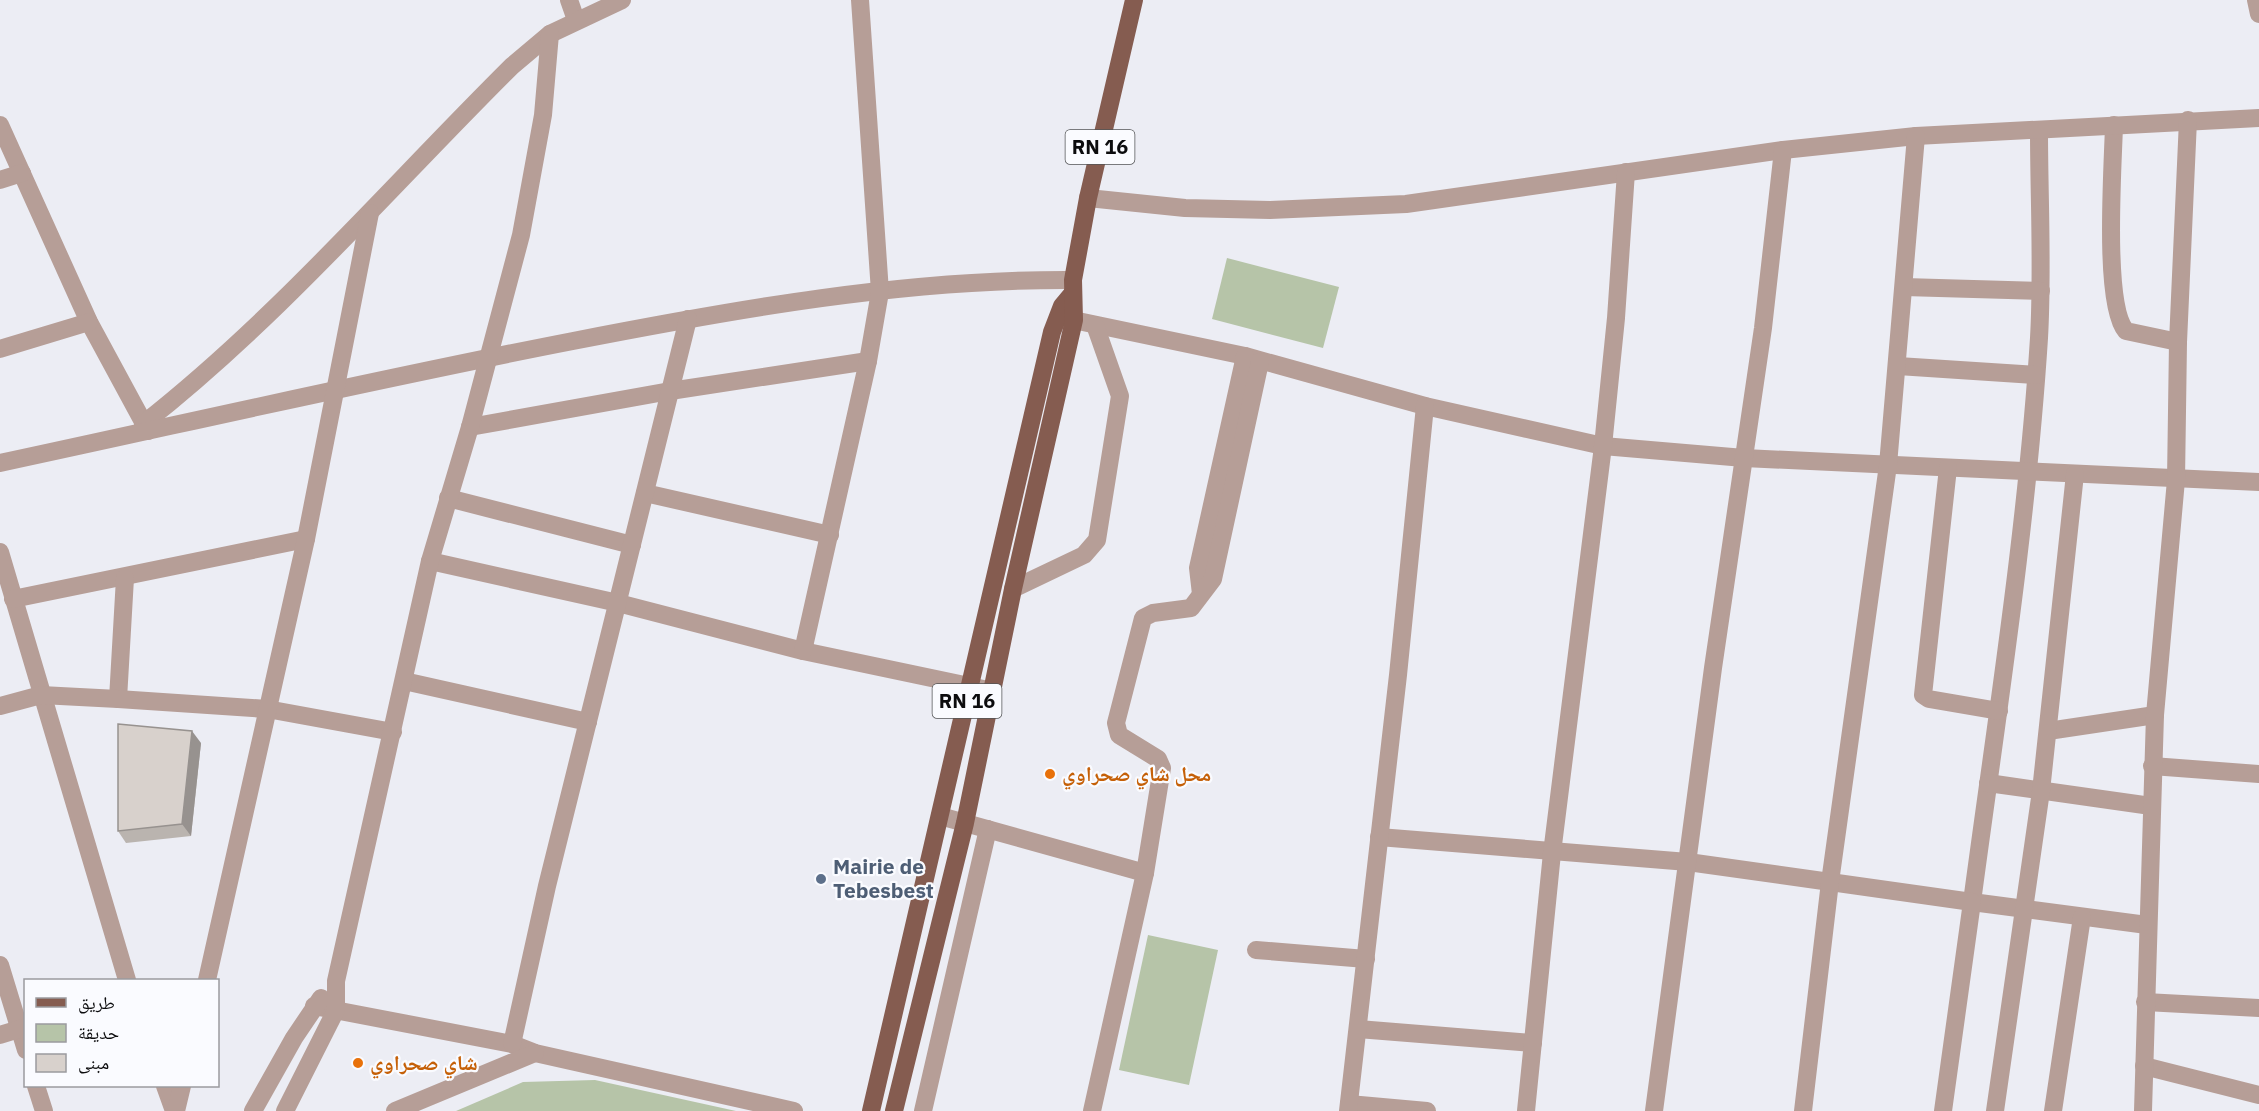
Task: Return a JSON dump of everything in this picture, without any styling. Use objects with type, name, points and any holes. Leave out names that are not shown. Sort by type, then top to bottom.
[{"type":"main road","name":"RN 16","points":[[894,1111],[965,823],[993,691],[1088,198],[1134,0]]},
{"type":"main road","name":"RN 16","points":[[871,1111],[970,687],[1066,318]]},
{"type":"main road","points":[[895,1009],[917,1016]]},
{"type":"street","points":[[569,0],[576,20]]},
{"type":"street","points":[[146,428],[253,329],[370,213],[470,108],[550,34],[622,0]]},
{"type":"street","points":[[803,651],[868,361],[880,291],[860,0]]},
{"type":"street","points":[[2256,0],[2259,14]]},
{"type":"street","points":[[285,1111],[336,1010],[336,981],[430,561],[489,358],[535,169],[550,34]]},
{"type":"street","points":[[1088,198],[1185,208],[1337,208],[1457,198],[1783,150],[1916,136],[2259,118]]},
{"type":"street","points":[[2143,1111],[2152,766],[2176,480],[2178,342],[2188,120]]},
{"type":"street","points":[[0,125],[89,322],[146,428]]},
{"type":"street","points":[[2114,125],[2112,265],[2117,316],[2126,331],[2178,342]]},
{"type":"street","points":[[1943,1111],[1999,711],[2027,472],[2041,291],[2039,130]]},
{"type":"street","points":[[1803,1111],[1830,882],[1888,465],[1916,136]]},
{"type":"street","points":[[1654,1111],[1763,328],[1783,150]]},
{"type":"street","points":[[1526,1111],[1552,853],[1617,318],[1626,172]]},
{"type":"street","points":[[0,180],[22,173]]},
{"type":"street","points":[[207,979],[306,539],[318,467],[337,389],[370,213]]},
{"type":"street","points":[[0,463],[146,428],[688,319],[880,291],[1031,280],[1072,287]]},
{"type":"street","points":[[1904,287],[2041,291]]},
{"type":"street","points":[[1066,318],[1253,359],[1425,406],[1603,446],[1744,458],[2176,480],[2259,482]]},
{"type":"street","points":[[512,1044],[588,722],[688,319]]},
{"type":"street","points":[[0,349],[89,322]]},
{"type":"street","points":[[1013,589],[1084,555],[1096,540],[1120,396],[1095,324]]},
{"type":"street","points":[[1092,1111],[1145,873],[1162,768],[1158,759],[1119,735],[1116,723],[1143,618],[1153,613],[1191,608],[1201,594],[1198,568],[1253,359]]},
{"type":"street","points":[[470,427],[670,391],[868,361]]},
{"type":"street","points":[[1898,366],[2036,375]]},
{"type":"street","points":[[1425,406],[1398,675],[1349,1108],[1427,1111]]},
{"type":"street","points":[[1948,468],[1923,695],[1929,699],[1999,711]]},
{"type":"street","points":[[1995,1111],[2041,791],[2075,474]]},
{"type":"street","points":[[645,493],[830,535]]},
{"type":"street","points":[[448,498],[632,545]]},
{"type":"street","points":[[13,599],[125,578],[306,539]]},
{"type":"street","points":[[0,552],[126,979]]},
{"type":"street","points":[[430,561],[618,603],[803,651],[993,691]]},
{"type":"street","points":[[118,699],[125,578]]},
{"type":"street","points":[[404,681],[588,722]]},
{"type":"street","points":[[0,706],[41,695],[118,699],[267,710],[393,732]]},
{"type":"street","points":[[2048,731],[2155,715]]},
{"type":"street","points":[[2152,766],[2259,774]]},
{"type":"street","points":[[1988,783],[2151,806]]},
{"type":"street","points":[[940,816],[1145,873]]},
{"type":"street","points":[[923,1111],[988,829]]},
{"type":"street","points":[[1379,837],[1552,853],[1688,862],[2147,925]]},
{"type":"street","points":[[2053,1111],[2082,917]]},
{"type":"street","points":[[1256,950],[1366,959]]},
{"type":"street","points":[[0,965],[22,1028],[0,1035]]},
{"type":"street","points":[[253,1111],[314,1006],[336,981]]},
{"type":"street","points":[[2145,1002],[2259,1008]]},
{"type":"street","points":[[314,1006],[512,1044],[535,1053],[794,1111]]},
{"type":"street","points":[[1358,1029],[1533,1043]]},
{"type":"street","points":[[395,1111],[535,1053]]},
{"type":"street","points":[[2144,1066],[2259,1095]]},
{"type":"street","points":[[36,1087],[44,1111]]},
{"type":"street","points":[[165,1087],[175,1111]]},
{"type":"street","points":[[175,1111],[182,1087]]},
{"type":"green space","points":[[1227,258],[1339,287],[1323,348],[1212,319]]},
{"type":"green space","points":[[1148,935],[1218,950],[1189,1085],[1119,1070]]},
{"type":"green space","points":[[595,1080],[736,1111],[456,1111],[523,1082]]},
{"type":"building","points":[[118,724],[192,731],[182,824],[118,831]]},
{"type":"place","name":"محل شاي صحراوي","points":[[1050,774]]},
{"type":"place","name":"Mairie de Tebesbest","points":[[821,879]]},
{"type":"place","name":"شاي صحراوي","points":[[358,1063]]}]
